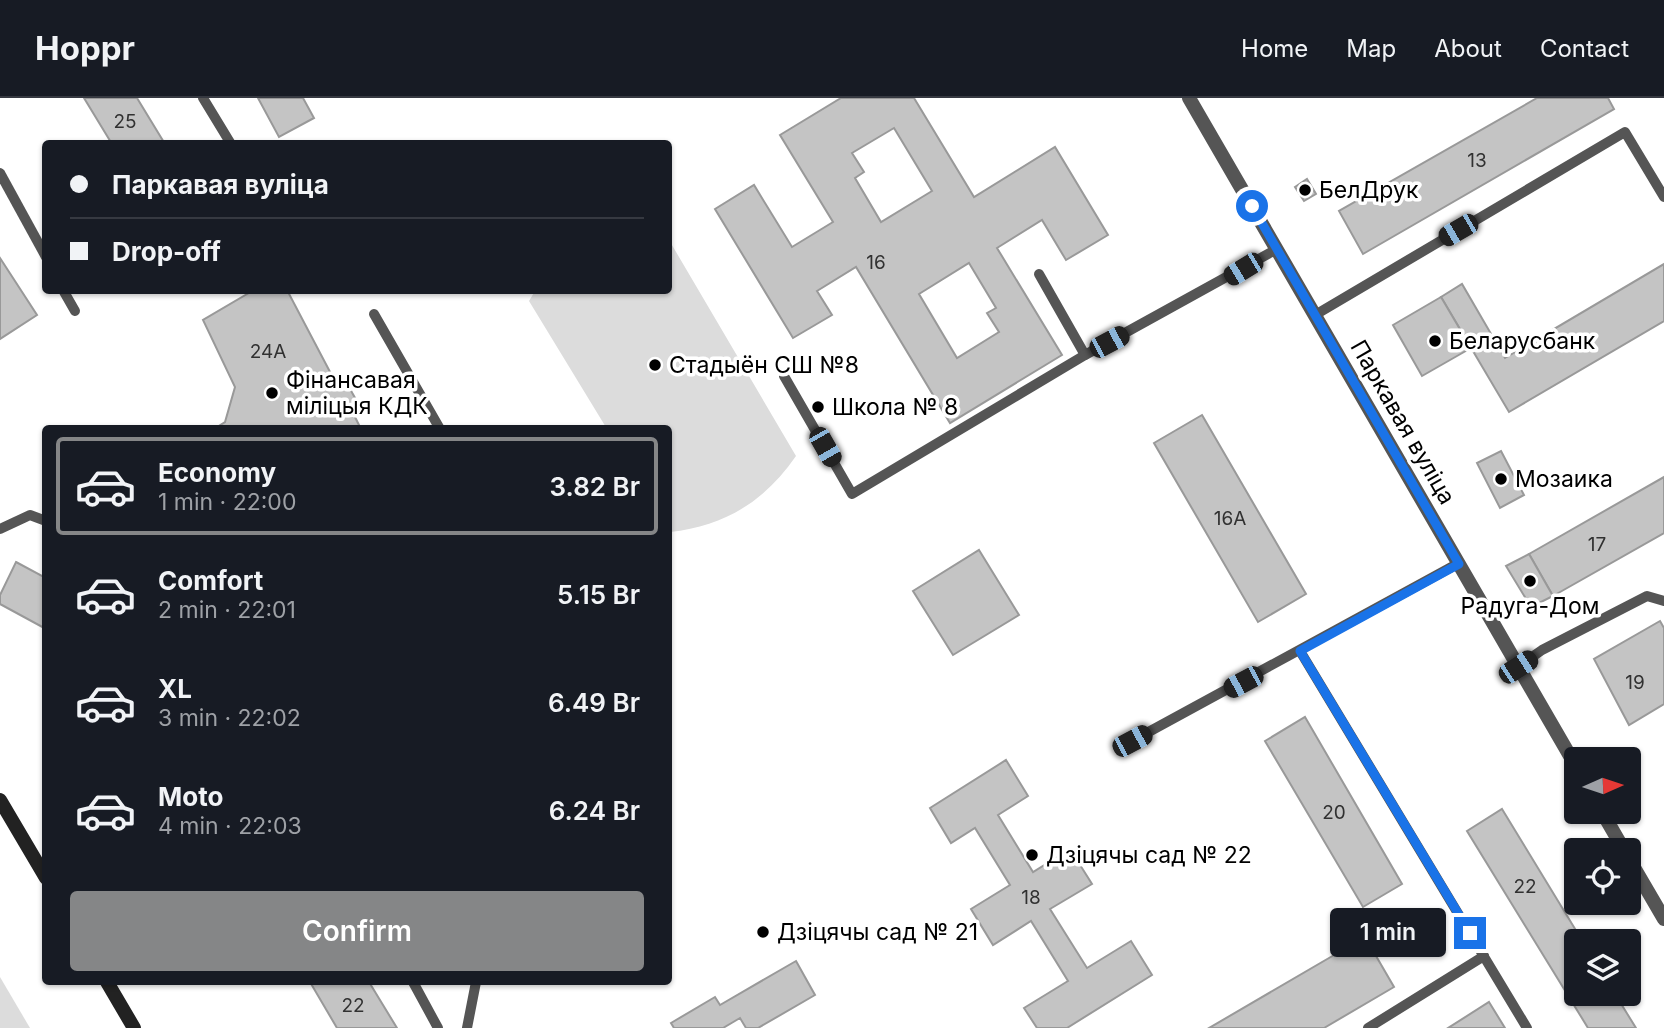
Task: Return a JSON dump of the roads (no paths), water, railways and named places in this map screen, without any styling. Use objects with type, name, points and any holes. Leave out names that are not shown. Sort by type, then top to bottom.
[{"type":"main road","points":[[0,800],[42,871]]},
{"type":"main road","points":[[109,985],[134,1028]]},
{"type":"street","name":"Паркавая вуліца","points":[[1189,98],[1565,747]]},
{"type":"street","points":[[1641,880],[1664,919]]},
{"type":"lane","points":[[203,98],[229,140]]},
{"type":"lane","points":[[1315,315],[1625,132],[1664,197]]},
{"type":"lane","points":[[0,173],[42,250]]},
{"type":"lane","points":[[784,376],[852,494],[1085,355],[1276,249]]},
{"type":"lane","points":[[1039,274],[1085,355]]},
{"type":"lane","points":[[65,294],[75,311]]},
{"type":"lane","points":[[373,314],[438,425]]},
{"type":"lane","points":[[0,529],[30,515],[42,520]]},
{"type":"lane","points":[[1132,741],[1459,564]]},
{"type":"lane","points":[[1518,667],[1542,650],[1647,596],[1664,601]]},
{"type":"lane","points":[[1300,651],[1527,1028]]},
{"type":"lane","points":[[1368,1028],[1484,956]]},
{"type":"lane","points":[[415,985],[438,1028]]},
{"type":"lane","points":[[467,1028],[475,985]]},
{"type":"place","name":"БелДрук","points":[[1305,190]]},
{"type":"place","name":"Беларусбанк","points":[[1435,341]]},
{"type":"place","name":"Стадыён СШ №8","points":[[655,365]]},
{"type":"place","name":"Фінансавая міліцыя КДК","points":[[272,393]]},
{"type":"place","name":"Школа № 8","points":[[818,407]]},
{"type":"place","name":"Мозаика","points":[[1501,479]]},
{"type":"place","name":"Радуга-Дом","points":[[1530,581]]},
{"type":"place","name":"Дзіцячы сад № 22","points":[[1032,855]]},
{"type":"place","name":"Дзіцячы сад № 21","points":[[763,932]]}]
